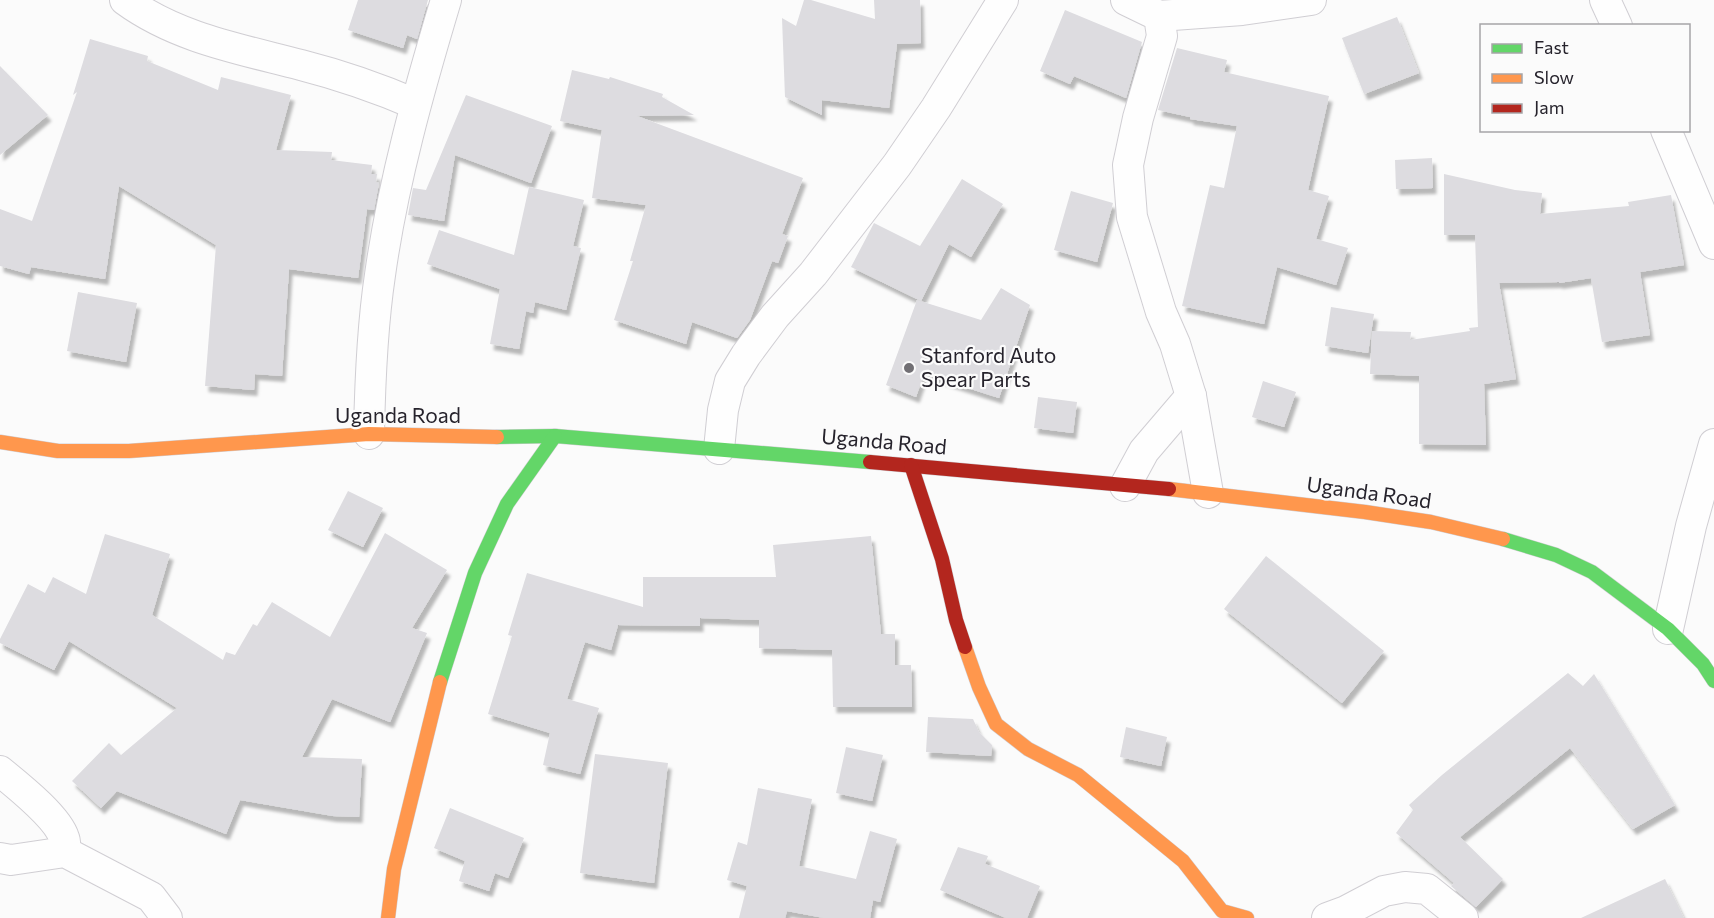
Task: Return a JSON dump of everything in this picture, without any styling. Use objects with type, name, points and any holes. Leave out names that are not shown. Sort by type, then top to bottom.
[{"type":"main road","name":"Uganda Road","points":[[0,442],[58,451],[129,451],[369,434],[478,437],[555,436],[911,465],[1208,493],[1431,522],[1514,541],[1556,555],[1592,572],[1668,629],[1703,664],[1714,681]]},
{"type":"main road","points":[[388,918],[394,869],[438,687],[475,573],[507,504],[555,436]]},
{"type":"main road","points":[[911,465],[942,559],[956,620],[979,687],[996,724],[1028,749],[1078,775],[1183,861],[1222,911],[1247,918]]},
{"type":"street","points":[[125,0],[145,15],[209,43],[303,66],[371,86],[415,104]]},
{"type":"street","points":[[369,434],[370,374],[380,274],[388,223],[415,104],[446,0]]},
{"type":"street","points":[[719,449],[723,410],[730,381],[775,316],[813,274],[897,165],[936,108],[1003,0]]},
{"type":"street","points":[[1126,0],[1159,16],[1242,10],[1311,0]]},
{"type":"street","points":[[1605,0],[1616,24]]},
{"type":"street","points":[[1159,16],[1162,36],[1138,118],[1128,165],[1132,217],[1191,396],[1208,493]]},
{"type":"street","points":[[1667,132],[1714,244]]},
{"type":"street","points":[[1125,486],[1144,451],[1191,396]]},
{"type":"street","points":[[1668,629],[1688,537],[1714,444]]},
{"type":"street","points":[[0,771],[42,808],[56,824],[64,838],[65,852]]},
{"type":"street","points":[[0,858],[11,860],[65,852],[151,897],[167,918]]},
{"type":"street","points":[[1327,918],[1346,911],[1384,891],[1405,887],[1426,889],[1463,918]]},
{"type":"building","points":[[358,0],[428,0],[417,39],[407,35],[403,48],[348,30]]},
{"type":"building","points":[[804,0],[811,0],[875,19],[874,0],[920,0],[921,43],[897,44],[889,108],[822,100],[822,115],[785,97],[782,18],[796,26]]},
{"type":"building","points":[[1065,10],[1142,42],[1126,98],[1074,76],[1070,84],[1040,71]]},
{"type":"building","points":[[1397,17],[1419,73],[1364,94],[1342,38]]},
{"type":"building","points":[[90,39],[148,56],[147,61],[218,90],[221,77],[291,95],[276,150],[332,152],[331,160],[372,165],[371,174],[377,174],[376,182],[379,183],[374,210],[367,209],[358,278],[289,269],[282,376],[255,374],[254,390],[205,386],[216,245],[119,186],[105,279],[31,267],[29,274],[0,266],[0,209],[32,221],[77,92],[73,95]]},
{"type":"building","points":[[1177,48],[1227,60],[1224,72],[1329,96],[1308,190],[1329,196],[1316,239],[1348,248],[1336,285],[1277,267],[1264,324],[1182,306],[1210,185],[1224,188],[1237,126],[1190,119],[1190,117],[1158,110]]},
{"type":"building","points":[[0,66],[48,115],[0,155]]},
{"type":"building","points":[[572,70],[609,79],[610,77],[663,94],[662,97],[694,115],[637,116],[803,178],[782,234],[788,236],[778,263],[772,261],[750,320],[737,338],[692,322],[686,344],[614,320],[633,261],[630,261],[646,205],[592,198],[602,130],[560,121]]},
{"type":"building","points":[[466,95],[552,126],[531,183],[455,155],[444,221],[408,215],[413,188],[426,190]]},
{"type":"building","points":[[1432,158],[1433,188],[1396,189],[1395,160]]},
{"type":"building","points":[[1444,174],[1515,190],[1542,193],[1540,214],[1629,206],[1628,202],[1671,195],[1684,265],[1640,272],[1650,335],[1602,342],[1591,278],[1559,283],[1499,283],[1516,379],[1484,384],[1486,445],[1419,444],[1419,376],[1370,374],[1372,331],[1411,332],[1410,340],[1470,331],[1469,328],[1478,327],[1475,235],[1444,235]]},
{"type":"building","points":[[962,179],[1003,204],[971,257],[949,244],[921,301],[851,267],[874,223],[920,246]]},
{"type":"building","points":[[529,187],[584,200],[573,246],[581,248],[566,310],[535,302],[533,313],[526,311],[519,349],[490,344],[500,289],[427,264],[439,230],[514,255]]},
{"type":"building","points":[[1071,191],[1113,203],[1097,262],[1054,250]]},
{"type":"building","points":[[1001,288],[1030,305],[999,398],[924,374],[916,397],[886,385],[917,300],[981,320]]},
{"type":"building","points":[[78,292],[137,303],[126,362],[67,351]]},
{"type":"building","points":[[1331,307],[1374,314],[1368,353],[1325,346]]},
{"type":"building","points":[[1263,381],[1296,392],[1284,427],[1252,417]]},
{"type":"building","points":[[1038,397],[1077,402],[1073,433],[1034,428]]},
{"type":"building","points":[[348,491],[383,508],[363,547],[328,530]]},
{"type":"building","points":[[385,533],[447,570],[412,628],[427,633],[390,722],[332,699],[302,757],[362,759],[359,817],[333,816],[240,800],[226,834],[117,791],[101,808],[72,781],[109,743],[121,755],[177,708],[69,641],[54,670],[0,643],[28,584],[45,593],[53,577],[86,594],[105,534],[170,554],[152,615],[223,660],[226,652],[235,655],[253,624],[257,626],[272,602],[330,637]]},
{"type":"building","points":[[871,536],[881,634],[895,634],[895,665],[911,665],[912,707],[833,707],[832,650],[759,648],[759,620],[700,618],[700,626],[618,625],[611,650],[585,642],[567,699],[599,708],[580,774],[543,765],[550,733],[488,714],[512,636],[508,635],[527,573],[643,607],[643,577],[776,577],[773,545]]},
{"type":"building","points":[[1266,556],[1384,651],[1342,703],[1224,609]]},
{"type":"building","points":[[1568,673],[1583,686],[1594,674],[1675,805],[1633,829],[1570,748],[1460,837],[1503,879],[1476,907],[1451,886],[1454,883],[1396,833],[1413,810],[1409,805],[1442,775]]},
{"type":"building","points":[[928,717],[973,719],[979,732],[992,745],[991,756],[926,752]]},
{"type":"building","points":[[1126,727],[1167,737],[1161,766],[1120,757]]},
{"type":"building","points":[[846,747],[883,755],[872,801],[836,793]]},
{"type":"building","points":[[595,754],[668,763],[654,883],[580,873]]},
{"type":"building","points":[[758,788],[812,799],[799,866],[856,879],[870,831],[897,839],[880,902],[873,900],[870,918],[824,918],[787,911],[785,918],[739,918],[747,886],[727,880],[738,842],[747,845]]},
{"type":"building","points":[[450,808],[524,838],[508,878],[495,873],[489,891],[459,881],[465,861],[434,848]]},
{"type":"building","points":[[958,847],[988,856],[985,864],[1040,886],[1027,918],[1006,918],[940,890]]},
{"type":"building","points":[[1665,879],[1684,918],[1581,918]]},
{"type":"traffic: fast","points":[[440,682],[475,573],[507,504],[555,436]]},
{"type":"traffic: fast","points":[[497,437],[555,436],[870,462]]},
{"type":"traffic: fast","points":[[1503,539],[1556,555],[1592,572],[1668,629],[1703,664],[1714,681]]},
{"type":"traffic: slow","points":[[0,442],[58,451],[129,451],[369,434],[497,437]]},
{"type":"traffic: slow","points":[[1169,489],[1365,512],[1431,522],[1503,539]]},
{"type":"traffic: slow","points":[[965,647],[979,687],[996,724],[1028,749],[1078,775],[1183,861],[1222,911],[1247,918]]},
{"type":"traffic: slow","points":[[388,918],[394,869],[440,682]]},
{"type":"traffic: jam","points":[[870,462],[1169,489]]},
{"type":"traffic: jam","points":[[911,465],[942,559],[956,620],[965,647]]},
{"type":"place","name":"Stanford Auto Spear Parts","points":[[909,368]]}]
